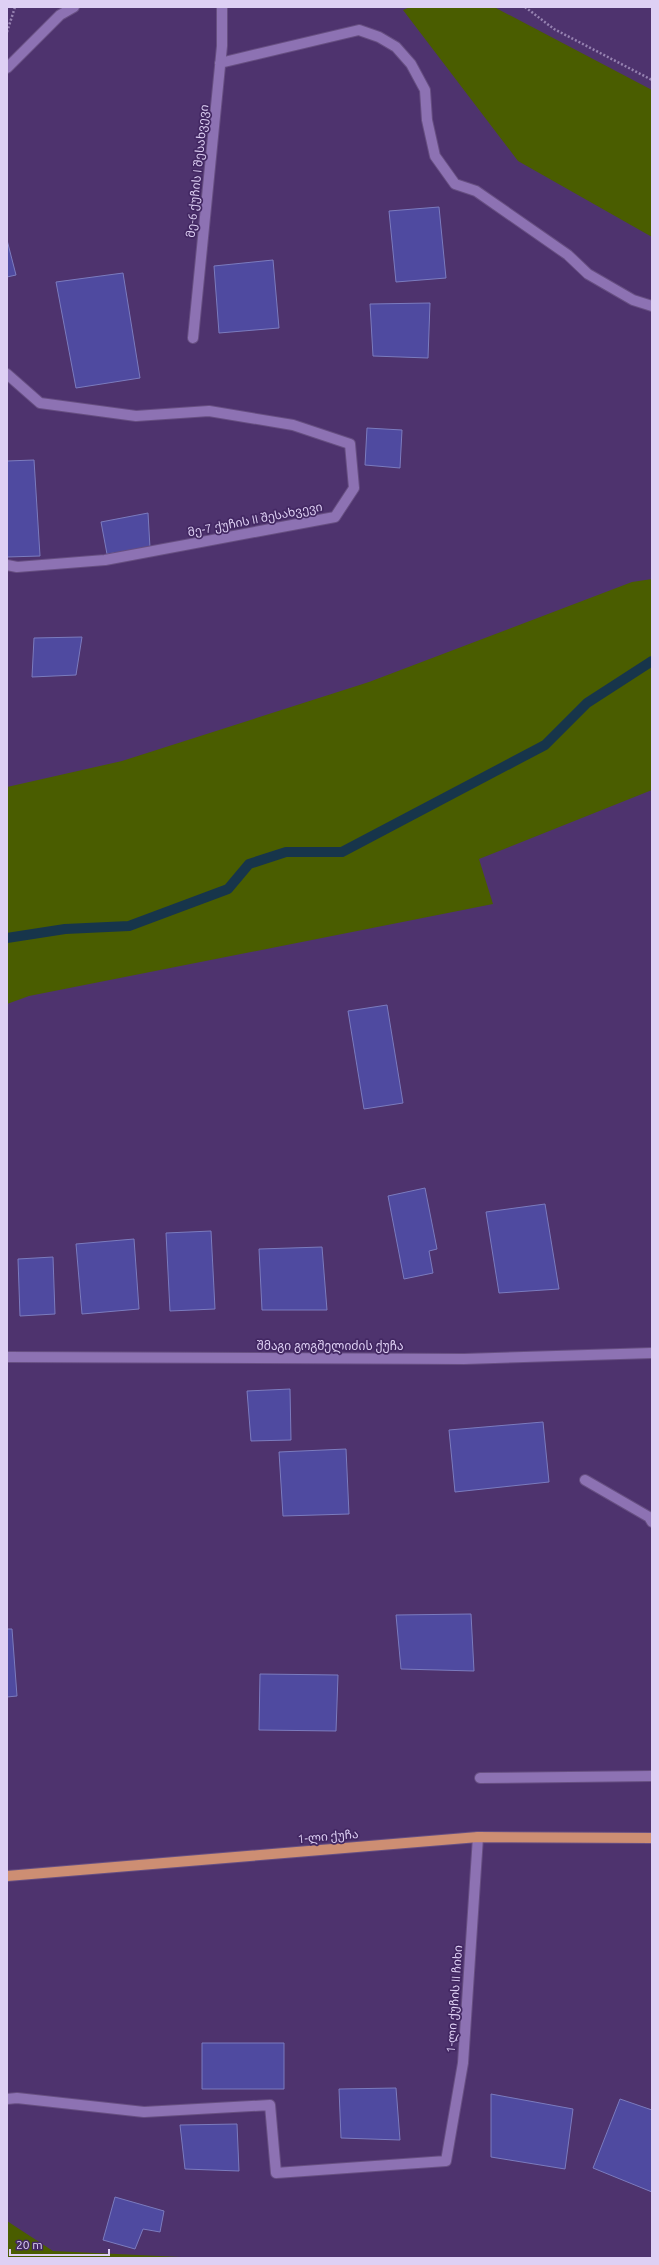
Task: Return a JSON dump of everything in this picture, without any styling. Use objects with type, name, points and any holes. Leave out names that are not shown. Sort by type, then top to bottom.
[{"type":"main road","name":"1-ლი ქუჩა","points":[[7,1876],[478,1837],[652,1838]]},
{"type":"street","points":[[7,68],[60,15],[74,7]]},
{"type":"street","name":"მე-6 ქუჩის I შესახვევი","points":[[193,338],[220,64],[222,7]]},
{"type":"street","points":[[220,64],[359,30],[380,37],[396,47],[411,64],[425,90],[427,120],[435,156],[455,184],[476,191],[568,255],[588,274],[633,300],[652,306]]},
{"type":"street","name":"მე-7 ქუჩის II შესახვევი","points":[[7,374],[40,403],[136,416],[209,411],[293,425],[350,444],[354,488],[335,516],[105,560],[17,567],[7,565]]},
{"type":"street","name":"შმაგი გოგშელიძის ქუჩა","points":[[7,1357],[464,1359],[652,1353]]},
{"type":"street","points":[[585,1480],[649,1517],[652,1522]]},
{"type":"street","points":[[480,1778],[652,1776]]},
{"type":"street","name":"1-ლი ქუჩის II ჩიხი","points":[[7,2099],[17,2098],[144,2112],[270,2105],[276,2173],[446,2161],[463,2063],[478,1837]]},
{"type":"path","points":[[7,32],[15,7]]},
{"type":"path","points":[[525,7],[554,29],[652,80]]},
{"type":"green space","points":[[410,7],[494,7],[652,90],[652,237],[518,161],[403,10]]},
{"type":"green space","points":[[652,579],[652,790],[479,859],[493,904],[29,996],[7,1004],[7,787],[122,761],[369,682],[632,582]]},
{"type":"green space","points":[[7,2221],[53,2251],[202,2258],[7,2258]]},
{"type":"building","points":[[439,207],[446,278],[396,282],[389,211]]},
{"type":"building","points":[[7,240],[16,275],[7,277]]},
{"type":"building","points":[[273,260],[279,328],[219,333],[214,266]]},
{"type":"building","points":[[123,273],[140,378],[76,388],[56,282]]},
{"type":"building","points":[[430,303],[428,358],[373,356],[370,304]]},
{"type":"building","points":[[367,428],[402,430],[400,468],[365,465]]},
{"type":"building","points":[[34,460],[40,556],[7,557],[7,461]]},
{"type":"building","points":[[148,513],[150,548],[107,554],[101,522]]},
{"type":"building","points":[[82,637],[76,675],[32,677],[34,638]]},
{"type":"building","points":[[387,1005],[403,1103],[364,1109],[348,1011]]},
{"type":"building","points":[[425,1188],[437,1249],[429,1251],[433,1273],[404,1279],[388,1196]]},
{"type":"building","points":[[545,1204],[559,1289],[499,1293],[486,1212]]},
{"type":"building","points":[[211,1231],[215,1309],[170,1311],[166,1233]]},
{"type":"building","points":[[134,1239],[139,1309],[82,1314],[76,1244]]},
{"type":"building","points":[[322,1247],[327,1310],[262,1310],[259,1249]]},
{"type":"building","points":[[53,1257],[55,1314],[20,1316],[18,1259]]},
{"type":"building","points":[[290,1389],[291,1440],[251,1441],[247,1391]]},
{"type":"building","points":[[543,1422],[549,1482],[455,1492],[449,1430]]},
{"type":"building","points":[[346,1449],[349,1514],[283,1516],[279,1452]]},
{"type":"building","points":[[471,1614],[474,1671],[401,1669],[396,1615]]},
{"type":"building","points":[[7,1629],[12,1629],[17,1696],[7,1697]]},
{"type":"building","points":[[260,1674],[338,1675],[336,1731],[259,1730]]},
{"type":"building","points":[[202,2043],[284,2043],[284,2089],[202,2089]]},
{"type":"building","points":[[396,2088],[400,2140],[341,2138],[339,2089]]},
{"type":"building","points":[[491,2094],[573,2109],[565,2169],[491,2157]]},
{"type":"building","points":[[620,2099],[652,2110],[652,2192],[593,2168]]},
{"type":"building","points":[[237,2124],[239,2171],[185,2169],[180,2125]]},
{"type":"building","points":[[115,2197],[164,2211],[160,2232],[143,2229],[135,2249],[103,2240]]},
{"type":"waterway","points":[[7,938],[65,929],[129,926],[228,889],[249,864],[286,852],[342,852],[545,745],[587,703],[652,661]]}]
